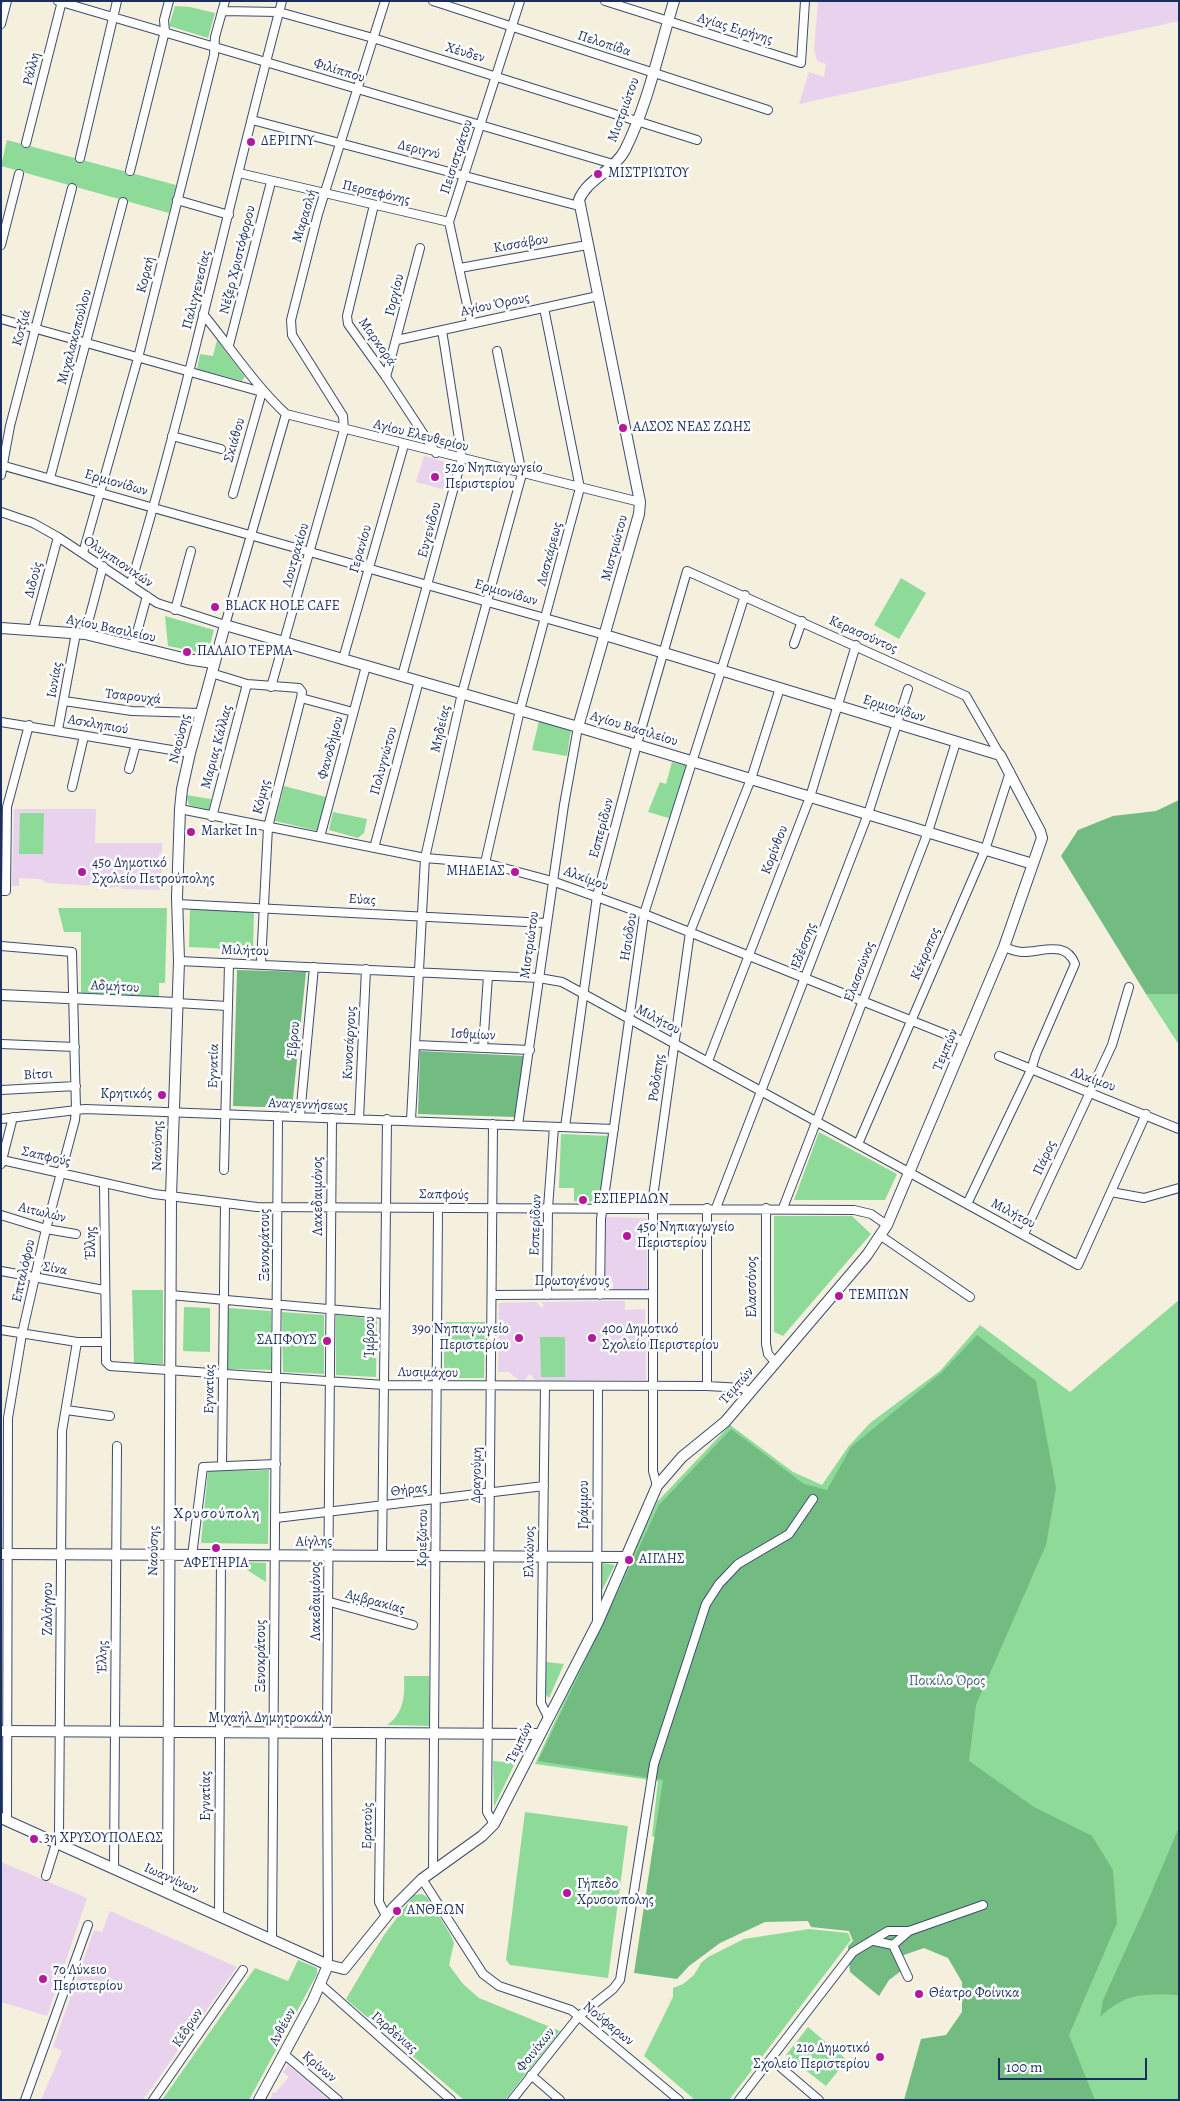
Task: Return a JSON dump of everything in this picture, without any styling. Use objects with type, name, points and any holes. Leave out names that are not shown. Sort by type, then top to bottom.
[{"type":"street","points":[[1,24],[7,1]]},
{"type":"street","points":[[80,158],[117,1]]},
{"type":"street","points":[[130,171],[165,31],[164,20],[169,1]]},
{"type":"street","name":"Κοραή","points":[[83,554],[138,358],[225,1]]},
{"type":"street","name":"Παλιγγενεσίας","points":[[131,583],[154,508],[190,372],[282,1]]},
{"type":"street","name":"Μαρασλή","points":[[344,430],[343,416],[292,335],[290,328],[306,255],[386,1]]},
{"type":"street","name":"Πελοπίδα","points":[[433,1],[511,28],[768,110]]},
{"type":"street","name":"Πεισιστράτου","points":[[449,222],[520,1]]},
{"type":"street","name":"Αγίας Ειρήνης","points":[[605,1],[802,63],[804,2]]},
{"type":"street","name":"Μιστριώτου","points":[[518,1125],[530,1050],[552,880],[578,727],[605,636],[640,502],[579,206],[581,194],[624,151],[638,121],[674,1]]},
{"type":"street","name":"Φιλίππου","points":[[60,2],[114,16],[358,90],[613,164]]},
{"type":"street","name":"Ράλλη","points":[[26,143],[60,2]]},
{"type":"street","name":"Χέυδεν","points":[[222,11],[279,12],[373,38],[697,140]]},
{"type":"street","name":"Δεριγνύ","points":[[252,120],[579,206]]},
{"type":"street","name":"Περσεφόνης","points":[[239,173],[449,222]]},
{"type":"street","points":[[1,245],[19,174]]},
{"type":"street","name":"Nέζερ Χριστόφορου","points":[[229,345],[271,182]]},
{"type":"street","name":"Κοτζιά","points":[[1,476],[1,465],[10,426],[72,188]]},
{"type":"street","points":[[177,200],[229,214]]},
{"type":"street","name":"Μιχαλακοπούλου","points":[[50,478],[87,344],[122,202]]},
{"type":"street","name":"Μαρκορά","points":[[374,205],[347,316],[348,324],[386,377],[436,453]]},
{"type":"street","points":[[449,222],[471,323]]},
{"type":"street","name":"Κισσάβου","points":[[460,268],[587,245]]},
{"type":"street","name":"Γοργίου","points":[[386,377],[420,248]]},
{"type":"street","name":"Αγίου Όρους","points":[[397,340],[598,296]]},
{"type":"street","name":"Λασκάρεως","points":[[485,863],[520,710],[580,488],[544,308]]},
{"type":"street","name":"Αγίου Ελευθερίου","points":[[204,314],[229,345],[262,392],[286,414],[436,453],[640,502]]},
{"type":"street","name":"Αγίου Ελευθερίου","points":[[1,320],[262,392]]},
{"type":"street","name":"Ευγενίδου","points":[[402,676],[462,458],[442,330]]},
{"type":"street","name":"Μηδείας","points":[[411,1120],[425,858],[462,693],[522,474],[497,351]]},
{"type":"street","name":"Σκιάθου","points":[[233,494],[262,392]]},
{"type":"street","name":"Ναούσης","points":[[168,1893],[167,1732],[171,1196],[179,961],[177,904],[180,810],[182,789],[190,753],[212,668],[286,414]]},
{"type":"street","points":[[1,424],[10,426]]},
{"type":"street","name":"Λουτρακίου","points":[[271,687],[344,430]]},
{"type":"street","points":[[172,436],[221,449]]},
{"type":"street","name":"Γερανίου","points":[[343,659],[404,445]]},
{"type":"street","name":"Ερμιονίδων","points":[[1,465],[251,534],[605,636],[1000,755]]},
{"type":"street","name":"Ολυμπιονικών","points":[[1,512],[33,524],[58,537],[131,583],[146,596],[175,610],[225,625]]},
{"type":"street","name":"Διδούς","points":[[33,630],[58,537]]},
{"type":"street","points":[[175,610],[191,551]]},
{"type":"street","name":"Ιωνίας","points":[[58,730],[80,634],[102,566]]},
{"type":"street","name":"Κερασούντος","points":[[687,571],[745,595],[966,696],[1000,755]]},
{"type":"street","name":"Εσπερίδων","points":[[565,1127],[585,995],[597,896],[637,744],[687,571]]},
{"type":"street","name":"Ησιόδου","points":[[600,1295],[602,1208],[644,914],[694,762],[745,595]]},
{"type":"street","points":[[133,647],[146,596]]},
{"type":"street","points":[[794,644],[802,621]]},
{"type":"street","name":"Αγίου Βασιλείου","points":[[225,625],[637,744],[1033,864]]},
{"type":"street","name":"Αγίου Βασιλείου","points":[[1,628],[80,634],[212,668]]},
{"type":"street","name":"Κορίνθου","points":[[708,1061],[810,796],[856,645]]},
{"type":"street","name":"Φανοδήμου","points":[[320,837],[366,666]]},
{"type":"street","points":[[212,668],[246,684],[299,688],[302,692],[302,698],[353,712]]},
{"type":"street","name":"Πολυγνώτου","points":[[374,848],[418,681]]},
{"type":"street","name":"Μαριας Κάλλας","points":[[212,817],[246,684]]},
{"type":"street","name":"Ροδόπης","points":[[657,1486],[653,1471],[652,1209],[690,932],[752,779],[780,688]]},
{"type":"street","name":"Εδέσσης","points":[[707,1386],[712,1208],[805,978],[868,814],[908,689]]},
{"type":"street","name":"Κόμης","points":[[262,963],[268,827],[302,698]]},
{"type":"street","name":"Τσαρουχά","points":[[64,700],[132,711],[200,713]]},
{"type":"street","name":"Ασκληπιού","points":[[1,722],[190,753]]},
{"type":"street","points":[[4,891],[7,807],[29,726]]},
{"type":"street","points":[[72,786],[84,736]]},
{"type":"street","name":"Ελασσώνος","points":[[783,1208],[815,1119],[928,832],[956,742]]},
{"type":"street","points":[[129,769],[136,744]]},
{"type":"street","name":"Τεμπών","points":[[328,1965],[341,1969],[346,1967],[386,1916],[422,1879],[433,1869],[482,1836],[494,1824],[597,1624],[657,1486],[682,1457],[716,1431],[881,1236],[1004,947],[1042,838],[1000,755]]},
{"type":"street","name":"Κέκροπος","points":[[858,1144],[985,850],[1010,772]]},
{"type":"street","name":"Αλκίμου","points":[[180,810],[425,858],[485,863],[552,880],[690,932],[965,1042]]},
{"type":"street","name":"Εύας","points":[[177,904],[422,915],[546,923]]},
{"type":"street","name":"Επταλόφου","points":[[1,946],[72,952],[76,1086],[75,1120],[46,1228],[36,1279],[22,1334],[8,1418],[5,1554],[4,1819]]},
{"type":"street","points":[[967,1204],[1031,1070],[1036,1054],[1075,964],[1072,957],[1065,951],[1053,949],[1024,952],[1004,947]]},
{"type":"street","name":"Μιλήτου","points":[[179,961],[262,963],[539,978],[562,982],[815,1119],[909,1174],[1024,1234],[1078,1265],[1111,1192]]},
{"type":"street","name":"Εγνατία","points":[[224,1170],[228,962]]},
{"type":"street","name":"Έβρου","points":[[300,1116],[314,966]]},
{"type":"street","name":"Κυνοσάργους","points":[[359,1119],[366,970]]},
{"type":"street","points":[[483,1048],[488,976]]},
{"type":"street","name":"Πάρος","points":[[1024,1234],[1112,1045],[1129,987]]},
{"type":"street","name":"Αδμήτου","points":[[1,995],[227,1006]]},
{"type":"street","points":[[1,1044],[75,1047]]},
{"type":"street","name":"Ισθμίων","points":[[415,1045],[530,1050]]},
{"type":"street","name":"Αλκίμου","points":[[999,1056],[1179,1129]]},
{"type":"street","name":"Βίτσι","points":[[1,1090],[76,1086]]},
{"type":"street","name":"Αναγεννήσεως","points":[[1,1119],[76,1109],[614,1129]]},
{"type":"street","points":[[1146,1114],[1111,1192],[1144,1198],[1179,1188]]},
{"type":"street","name":"Ξενοκράτους","points":[[272,1939],[278,1116]]},
{"type":"street","points":[[2,1162],[13,1117]]},
{"type":"street","name":"Λακεδαιμόνος","points":[[328,1965],[332,1118]]},
{"type":"street","name":"Ίμβρου","points":[[382,1555],[387,1120]]},
{"type":"street","name":"Δραγούμη","points":[[494,1124],[487,1812],[494,1824]]},
{"type":"street","name":"Εσπερίδων","points":[[546,1295],[548,1208],[554,1127]]},
{"type":"street","name":"Σαπφούς","points":[[2,1162],[171,1196],[278,1207],[783,1208],[854,1210],[871,1214],[887,1225]]},
{"type":"street","name":"Έλλης","points":[[104,1183],[106,1362]]},
{"type":"street","name":"Εγνατίας","points":[[222,1465],[225,1203]]},
{"type":"street","name":"Κριεζώτου","points":[[433,1869],[438,1208]]},
{"type":"street","name":"Ελασσόνος","points":[[766,1208],[766,1344],[768,1354],[776,1362]]},
{"type":"street","name":"Αιτωλών","points":[[1,1215],[46,1228],[76,1234]]},
{"type":"street","points":[[881,1236],[970,1297]]},
{"type":"street","name":"Σίνα","points":[[1,1270],[36,1279],[104,1290]]},
{"type":"street","name":"Πρωτογένους","points":[[493,1295],[652,1294]]},
{"type":"street","points":[[170,1295],[384,1314]]},
{"type":"street","points":[[1,1330],[77,1342],[106,1342]]},
{"type":"street","name":"Ζαλόγγου","points":[[46,1876],[58,1843],[61,1731],[62,1431],[77,1342]]},
{"type":"street","name":"Λυσιμάχου","points":[[106,1362],[110,1366],[170,1371],[384,1385],[707,1386],[742,1388],[750,1392]]},
{"type":"street","name":"Ελικώνος","points":[[546,1386],[541,1704],[548,1717]]},
{"type":"street","name":"Γράμμου","points":[[597,1624],[598,1386]]},
{"type":"street","points":[[66,1410],[110,1416]]},
{"type":"street","name":"Έλλης","points":[[114,1869],[117,1446]]},
{"type":"street","points":[[192,1556],[203,1467],[276,1464]]},
{"type":"street","name":"Θήρας","points":[[276,1518],[544,1486]]},
{"type":"street","name":"Φοινίκων","points":[[512,2100],[579,2016],[613,1989],[620,1980],[654,1764],[706,1604],[720,1584],[738,1564],[790,1534],[813,1499]]},
{"type":"street","name":"Αίγλης","points":[[5,1554],[168,1556],[382,1555],[490,1558],[627,1557]]},
{"type":"street","name":"Εγνατίας","points":[[219,1916],[221,1556]]},
{"type":"street","name":"Αμβρακίας","points":[[330,1602],[413,1625]]},
{"type":"street","name":"Μιχαήλ Δημητροκάλη","points":[[5,1731],[539,1734]]},
{"type":"street","name":"Ερατούς","points":[[381,1733],[379,1902],[386,1916]]},
{"type":"street","name":"Ιωαννίνων","points":[[4,1819],[328,1965]]},
{"type":"street","name":"Νούφαρων","points":[[422,1879],[483,1974],[499,1986],[563,2006],[579,2016],[679,2100]]},
{"type":"street","points":[[739,2100],[853,1952],[888,1931],[909,1931],[983,1905]]},
{"type":"street","points":[[25,2100],[88,1925]]},
{"type":"street","points":[[892,1945],[909,1931]]},
{"type":"street","points":[[874,1941],[892,1945]]},
{"type":"street","points":[[892,1945],[908,1977]]},
{"type":"street","name":"Ανθέων","points":[[259,2100],[320,1984],[328,1965]]},
{"type":"street","name":"Κέδρων","points":[[153,2100],[243,1970]]},
{"type":"street","name":"Γαρδένιας","points":[[320,1984],[451,2100]]},
{"type":"street","name":"Κρίνων","points":[[284,2054],[338,2100]]},
{"type":"street","points":[[771,2059],[819,2100]]},
{"type":"street","points":[[531,2076],[560,2100]]},
{"type":"shaded area","points":[[818,1],[1179,1],[1179,21],[799,104],[809,72],[824,77],[826,64],[817,61],[814,49]]},
{"type":"shaded area","name":"52ο Νηπιαγωγείο Περιστερίου","points":[[424,456],[456,465],[449,491],[416,482]]},
{"type":"shaded area","points":[[14,809],[96,809],[95,843],[162,843],[162,852],[159,854],[159,863],[162,865],[161,890],[122,889],[121,886],[103,889],[100,886],[45,883],[41,879],[19,878],[19,886],[12,886]]},
{"type":"shaded area","name":"45ο Νηπιαγωγείο Περιστερίου","points":[[606,1217],[647,1218],[647,1290],[613,1290],[613,1282],[605,1282]]},
{"type":"shaded area","name":"40ο Δημοτικό Σχολείο Περιστερίου","points":[[625,1301],[625,1310],[645,1309],[646,1380],[535,1380],[530,1374],[524,1380],[519,1380],[509,1372],[498,1372],[499,1303],[536,1302],[542,1308],[544,1305],[541,1302]]},
{"type":"shaded area","points":[[1,1862],[87,1898],[47,2016],[1,2002]]},
{"type":"shaded area","points":[[110,1911],[237,1967],[143,2100],[41,2100],[62,2051],[53,2047],[94,1930],[102,1932]]},
{"type":"shaded area","points":[[288,2065],[329,2100],[269,2100],[272,2092],[275,2093],[289,2077],[283,2072]]},
{"type":"green space","points":[[175,6],[190,7],[215,13],[208,38],[169,26]]},
{"type":"green space","points":[[7,140],[176,185],[169,213],[1,166]]},
{"type":"green space","points":[[217,340],[245,377],[242,381],[197,369],[200,354],[213,356]]},
{"type":"green space","points":[[901,578],[926,593],[899,639],[874,625]]},
{"type":"green space","points":[[165,616],[214,630],[209,648],[203,653],[168,646]]},
{"type":"green space","points":[[539,721],[571,730],[567,756],[532,750]]},
{"type":"green space","points":[[672,762],[688,766],[672,819],[648,812],[660,782],[666,784]]},
{"type":"green space","points":[[284,786],[326,797],[318,831],[275,821]]},
{"type":"green space","points":[[186,795],[211,799],[209,810],[189,805]]},
{"type":"green space","points":[[1179,800],[1179,994],[1146,994],[1061,856],[1078,830],[1113,816],[1156,811]]},
{"type":"green space","points":[[333,812],[367,819],[364,833],[358,838],[329,830]]},
{"type":"green space","points":[[20,813],[44,813],[43,854],[19,854]]},
{"type":"green space","points":[[1179,857],[1179,1045],[1146,994],[1159,994]]},
{"type":"green space","points":[[58,908],[167,908],[165,983],[159,983],[159,997],[81,993],[81,932],[64,932]]},
{"type":"green space","points":[[190,909],[254,912],[253,950],[189,947]]},
{"type":"green space","points":[[237,970],[306,972],[292,1108],[233,1106]]},
{"type":"green space","points":[[420,1051],[524,1056],[515,1117],[418,1114]]},
{"type":"green space","points":[[819,1132],[897,1174],[885,1200],[794,1200]]},
{"type":"green space","points":[[561,1134],[609,1136],[599,1202],[574,1201],[574,1188],[559,1188]]},
{"type":"green space","points":[[774,1216],[852,1216],[871,1234],[783,1336],[774,1332]]},
{"type":"green space","points":[[132,1290],[163,1290],[163,1364],[134,1363]]},
{"type":"green space","name":"Ποικίλο Όρος","points":[[1179,1300],[1179,2100],[916,2100],[969,2017],[962,1953],[848,1892],[652,1836],[658,1781],[535,1764],[657,1502],[730,1425],[793,1472],[822,1485],[848,1447],[870,1423],[940,1371],[980,1325],[1070,1392]]},
{"type":"green space","points":[[184,1307],[210,1308],[210,1352],[183,1351]]},
{"type":"green space","points":[[228,1308],[271,1311],[271,1370],[228,1369]]},
{"type":"green space","points":[[282,1312],[324,1315],[324,1374],[283,1372]]},
{"type":"green space","points":[[336,1315],[377,1319],[376,1377],[336,1375]]},
{"type":"green space","points":[[444,1322],[485,1322],[484,1378],[444,1378]]},
{"type":"green space","name":"Ποικίλο Όρος","points":[[977,1335],[1036,1381],[1056,1488],[1046,1545],[976,1705],[969,1761],[1034,1807],[1092,1836],[1113,1870],[1117,1923],[1069,2035],[1095,2100],[904,2100],[921,2039],[946,2035],[962,2012],[962,1982],[948,1958],[924,1948],[895,1958],[901,1971],[889,1980],[879,1996],[850,1972],[848,1946],[853,1941],[849,1931],[811,1927],[808,1921],[765,1922],[720,1943],[689,1966],[677,1979],[634,1973],[663,1780],[538,1761],[659,1505],[731,1429],[804,1484],[827,1490],[851,1447],[941,1373]]},
{"type":"green space","points":[[540,1337],[565,1337],[565,1377],[541,1377]]},
{"type":"green space","points":[[269,1470],[268,1544],[201,1543],[208,1471]]},
{"type":"green space","points":[[240,1562],[266,1563],[266,1582],[239,1565]]},
{"type":"green space","points":[[602,1563],[615,1565],[602,1590]]},
{"type":"green space","points":[[546,1662],[564,1664],[549,1698],[546,1695]]},
{"type":"green space","points":[[404,1676],[429,1676],[429,1726],[387,1725],[393,1720],[400,1709],[404,1697]]},
{"type":"green space","points":[[493,1761],[515,1763],[494,1807]]},
{"type":"green space","name":"Γήπεδο Χρυσουπολης","points":[[525,1812],[628,1826],[608,1978],[510,1965],[506,1960]]},
{"type":"green space","points":[[1179,1827],[1179,1995],[1155,1994],[1136,1996],[1119,2003],[1100,2017],[1103,2000]]},
{"type":"green space","points":[[422,1894],[427,1897],[450,1934],[454,1943],[449,1965],[463,1984],[479,1998],[560,2031],[505,2100],[464,2100],[346,1999],[384,1935],[414,1895]]},
{"type":"green space","points":[[809,1929],[848,1933],[851,1940],[729,2100],[695,2100],[644,2056],[673,1997],[673,1988],[683,1984],[694,1975],[701,1963],[708,1957],[744,1939]]},
{"type":"green space","points":[[298,1960],[317,1968],[317,1974],[249,2100],[162,2100],[255,1968],[288,1981]]},
{"type":"green space","points":[[808,2027],[847,2060],[826,2086],[786,2055]]},
{"type":"place","name":"ΔΕΡΙΓΝΥ","points":[[251,142]]},
{"type":"place","name":"ΜΙΣΤΡΙΏΤΟΥ","points":[[598,174]]},
{"type":"place","name":"ΑΛΣΟΣ ΝΕΑΣ ΖΩΗΣ","points":[[623,428]]},
{"type":"place","name":"52ο Νηπιαγωγείο Περιστερίου","points":[[435,477]]},
{"type":"place","name":"BLACK HOLE CAFE","points":[[215,607]]},
{"type":"place","name":"ΠΑΛΑΙΟ ΤΕΡΜΑ","points":[[187,652]]},
{"type":"place","name":"Market In","points":[[191,832]]},
{"type":"place","name":"45ο Δημοτικό Σχολείο Πετρούπολης","points":[[82,872]]},
{"type":"place","name":"ΜΗΔΕΙΑΣ","points":[[515,872]]},
{"type":"place","name":"Κρητικός","points":[[162,1095]]},
{"type":"place","name":"ΕΣΠΕΡΙΔΩΝ","points":[[583,1200]]},
{"type":"place","name":"45ο Νηπιαγωγείο Περιστερίου","points":[[627,1236]]},
{"type":"place","name":"ΤΕΜΠΏΝ","points":[[839,1296]]},
{"type":"place","name":"39ο Νηπιαγωγείο Περιστερίου","points":[[519,1338]]},
{"type":"place","name":"40ο Δημοτικό Σχολείο Περιστερίου","points":[[592,1338]]},
{"type":"place","name":"ΣΑΠΦΟΥΣ","points":[[327,1341]]},
{"type":"place","name":"ΑΦΕΤΗΡΙΑ","points":[[216,1548]]},
{"type":"place","name":"ΑΙΓΛΗΣ","points":[[629,1560]]},
{"type":"place","name":"3η ΧΡΥΣΟΥΠΟΛΕΩΣ","points":[[34,1839]]},
{"type":"place","name":"Γήπεδο Χρυσουπολης","points":[[567,1893]]},
{"type":"place","name":"ΑΝΘΕΩΝ","points":[[397,1911]]},
{"type":"place","name":"7ο Λύκειο Περιστερίου","points":[[43,1979]]},
{"type":"place","name":"Θέατρο Φοίνικα","points":[[919,1994]]},
{"type":"place","name":"21ο Δημοτικό Σχολείο Περιστερίου","points":[[880,2057]]},
{"type":"district","name":"Χρυσούπολη","points":[[217,1514]]}]
